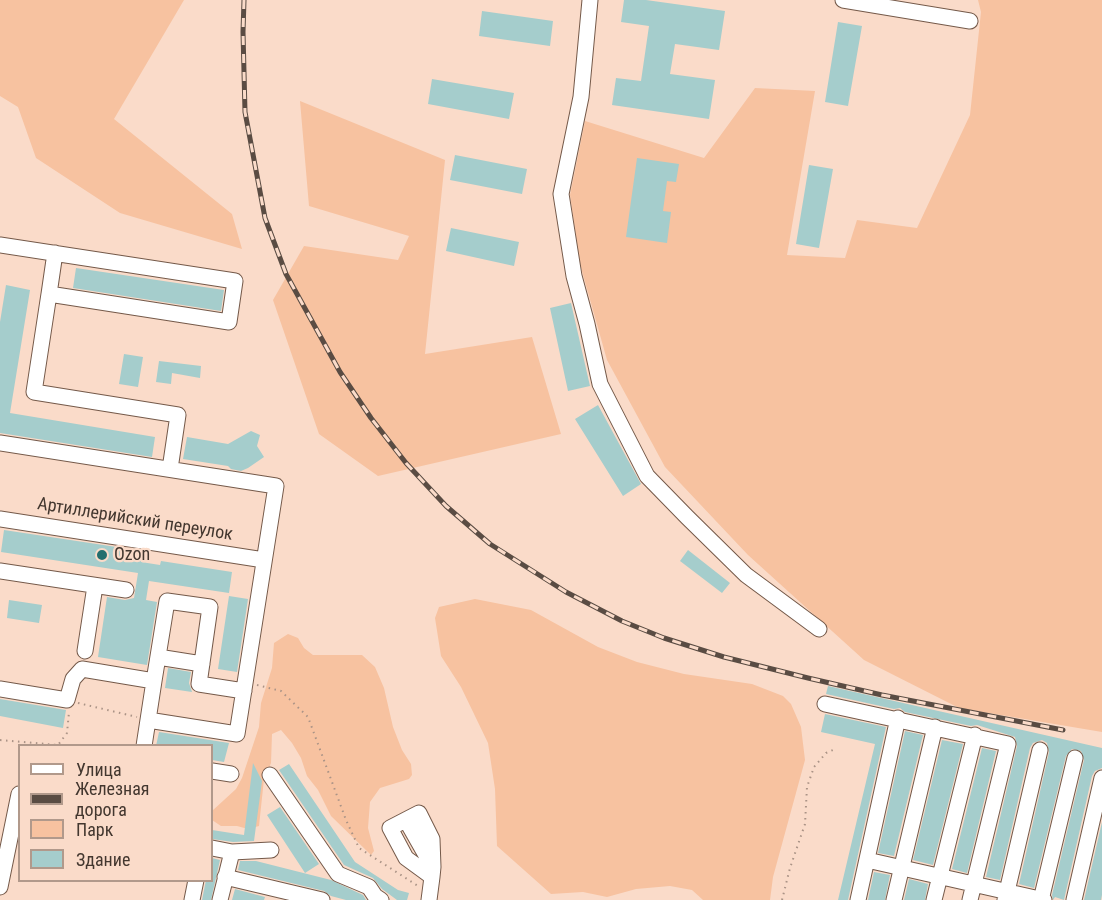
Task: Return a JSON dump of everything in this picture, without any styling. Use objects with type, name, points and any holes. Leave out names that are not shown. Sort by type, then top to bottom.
[{"type":"street","points":[[590,0],[581,97],[561,194],[574,276],[600,384],[647,476],[747,575],[819,629]]},
{"type":"street","points":[[843,0],[970,21]]},
{"type":"street","points":[[0,245],[235,281],[229,322],[49,294]]},
{"type":"street","points":[[55,253],[34,392],[178,415],[170,470]]},
{"type":"street","points":[[0,443],[276,486],[237,734],[148,720]]},
{"type":"street","name":"Артиллерийский переулок","points":[[0,519],[264,560]]},
{"type":"street","points":[[0,571],[126,590]]},
{"type":"street","points":[[85,651],[95,586]]},
{"type":"street","points":[[144,744],[166,601],[210,607],[199,684],[245,686]]},
{"type":"street","points":[[158,657],[202,664]]},
{"type":"street","points":[[0,689],[67,700],[74,679],[82,669],[154,681]]},
{"type":"street","points":[[825,704],[898,718],[1008,744],[970,900]]},
{"type":"street","points":[[858,900],[898,718]]},
{"type":"street","points":[[894,900],[935,727]]},
{"type":"street","points":[[934,900],[975,735]]},
{"type":"street","points":[[1006,896],[1040,750]]},
{"type":"street","points":[[867,860],[973,884],[1006,896],[1042,900],[1075,758]]},
{"type":"street","points":[[213,771],[231,774]]},
{"type":"street","points":[[270,776],[338,874],[369,887],[377,899]]},
{"type":"street","points":[[1074,900],[1102,778]]},
{"type":"street","points":[[0,887],[18,799]]},
{"type":"street","points":[[429,899],[433,872],[432,839],[419,813],[390,828],[406,858],[433,872]]},
{"type":"street","points":[[213,848],[232,852],[271,850]]},
{"type":"street","points":[[220,900],[232,852]]},
{"type":"street","points":[[225,877],[260,893],[322,900]]},
{"type":"street","points":[[192,900],[196,882]]},
{"type":"path","points":[[245,686],[281,691],[308,717],[346,820],[359,848],[413,881],[429,899]]},
{"type":"path","points":[[59,744],[67,733],[69,707],[67,700],[148,720]]},
{"type":"path","points":[[0,740],[46,744]]},
{"type":"path","points":[[782,900],[805,824],[807,787],[814,767],[826,753],[833,750]]},
{"type":"green space","points":[[0,0],[184,0],[114,119],[232,214],[242,249],[120,213],[36,158],[18,107],[0,96]]},
{"type":"green space","points":[[978,0],[1102,0],[1102,732],[959,708],[864,660],[748,555],[665,467],[607,360],[580,264],[570,195],[585,121],[704,158],[755,88],[815,91],[787,255],[845,258],[857,220],[917,228],[970,115],[981,12]]},
{"type":"green space","points":[[300,101],[445,160],[425,354],[532,337],[561,434],[378,476],[319,434],[273,300],[304,246],[398,260],[409,236],[309,206]]},
{"type":"green space","points":[[475,599],[531,610],[598,647],[637,662],[684,674],[752,684],[783,696],[791,704],[801,727],[805,760],[773,877],[770,900],[703,900],[692,890],[670,886],[636,889],[607,897],[583,892],[551,894],[497,846],[495,789],[488,743],[461,687],[441,656],[435,618],[439,607]]},
{"type":"green space","points":[[288,634],[298,638],[304,648],[313,655],[362,655],[375,667],[384,688],[393,727],[402,750],[411,764],[412,775],[409,779],[380,788],[370,802],[368,828],[374,851],[371,855],[331,816],[318,790],[307,776],[301,758],[281,730],[272,734],[271,763],[264,779],[259,826],[248,829],[221,826],[213,821],[213,810],[236,789],[242,778],[259,727],[261,703],[272,668],[274,643]]},
{"type":"building","points":[[624,0],[646,0],[725,11],[719,50],[675,44],[670,74],[715,80],[709,119],[612,105],[616,78],[641,81],[649,26],[621,22]]},
{"type":"building","points":[[482,11],[553,21],[550,46],[479,36]]},
{"type":"building","points":[[838,22],[862,26],[848,106],[825,102]]},
{"type":"building","points":[[432,79],[514,93],[509,119],[428,104]]},
{"type":"building","points":[[455,155],[527,169],[522,194],[450,180]]},
{"type":"building","points":[[637,158],[679,164],[676,182],[667,181],[663,211],[671,212],[667,243],[626,237]]},
{"type":"building","points":[[809,165],[833,169],[819,248],[796,244]]},
{"type":"building","points":[[451,228],[519,242],[514,266],[446,251]]},
{"type":"building","points":[[76,268],[224,290],[221,311],[73,288]]},
{"type":"building","points":[[6,285],[30,290],[10,413],[155,437],[152,457],[0,433],[0,322]]},
{"type":"building","points":[[571,303],[590,386],[568,391],[550,308]]},
{"type":"building","points":[[124,354],[143,357],[138,387],[119,384]]},
{"type":"building","points":[[159,361],[201,366],[200,378],[172,373],[171,384],[156,382]]},
{"type":"building","points":[[598,405],[641,484],[623,496],[575,419]]},
{"type":"building","points":[[251,431],[260,435],[257,446],[264,457],[241,471],[228,466],[183,459],[187,437],[228,444]]},
{"type":"building","points":[[4,530],[143,551],[141,562],[160,565],[161,561],[232,572],[229,593],[149,581],[146,600],[157,602],[147,665],[98,657],[107,597],[125,600],[134,598],[138,573],[1,552]]},
{"type":"building","points":[[688,550],[730,583],[722,593],[680,561]]},
{"type":"building","points":[[229,596],[248,599],[237,672],[218,669]]},
{"type":"building","points":[[9,600],[42,605],[39,623],[7,618]]},
{"type":"building","points":[[168,668],[191,672],[189,683],[192,692],[165,688]]},
{"type":"building","points":[[828,686],[1102,748],[1102,768],[1095,771],[1092,776],[1064,900],[1055,897],[1053,900],[1052,895],[1084,760],[1081,751],[1072,749],[1066,756],[1034,888],[1019,884],[1049,752],[1047,743],[1042,740],[1033,743],[1030,748],[1000,880],[986,877],[1017,746],[1015,737],[977,725],[971,726],[905,712],[900,708],[894,709],[826,694]]},
{"type":"building","points":[[0,699],[66,710],[63,728],[0,716]]},
{"type":"building","points":[[825,714],[886,727],[848,900],[838,900],[875,744],[821,732]]},
{"type":"building","points":[[905,731],[923,735],[894,856],[878,853]]},
{"type":"building","points":[[159,732],[229,743],[224,762],[213,760],[213,744],[156,744]]},
{"type":"building","points":[[942,740],[963,744],[933,865],[913,860]]},
{"type":"building","points":[[982,748],[996,751],[967,873],[952,869]]},
{"type":"building","points":[[253,763],[262,781],[254,841],[233,842],[213,839],[213,830],[244,835]]},
{"type":"building","points":[[289,764],[355,862],[398,890],[409,893],[407,900],[397,900],[382,889],[373,878],[344,865],[279,770]]},
{"type":"building","points":[[280,807],[319,864],[305,873],[267,815]]},
{"type":"building","points":[[1102,822],[1101,900],[1084,900]]},
{"type":"building","points":[[213,858],[220,860],[211,900],[202,900],[206,882],[213,882]]},
{"type":"building","points":[[240,861],[256,861],[331,880],[363,895],[366,900],[346,900],[331,896],[324,891],[238,870]]},
{"type":"building","points":[[874,872],[890,875],[885,900],[868,900]]},
{"type":"building","points":[[909,879],[928,884],[925,900],[904,900]]},
{"type":"building","points":[[235,889],[265,897],[264,900],[232,900]]},
{"type":"railway","points":[[244,0],[245,112],[265,218],[286,274],[340,372],[371,418],[406,463],[446,506],[490,544],[566,592],[622,621],[664,638],[724,657],[808,678],[882,695],[1063,730]]},
{"type":"place","name":"Ozon","points":[[102,555]]}]
